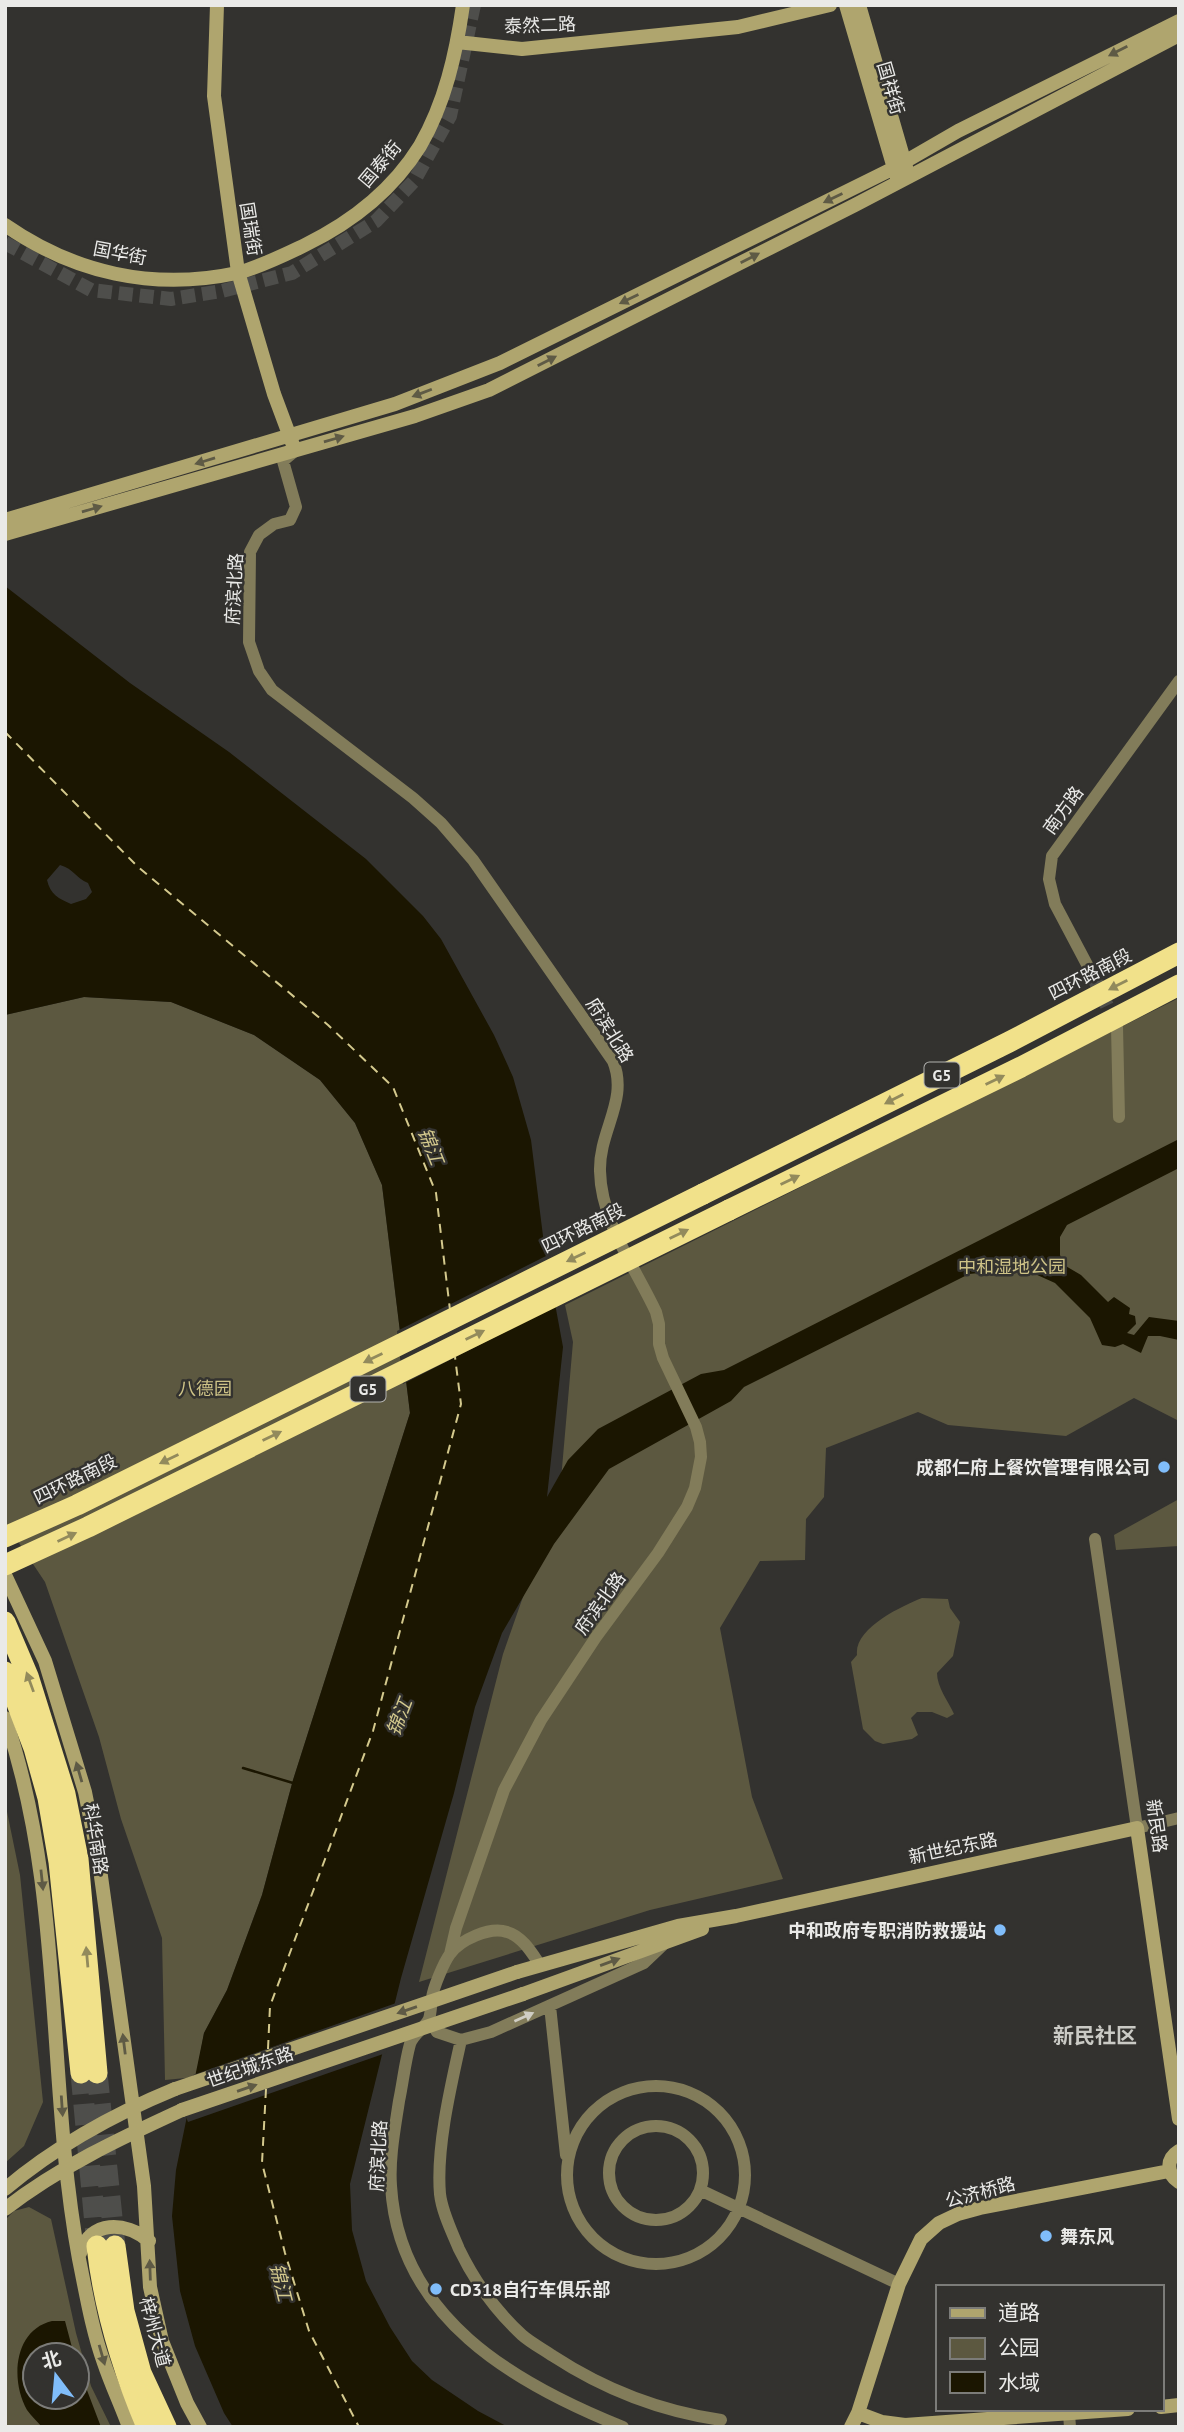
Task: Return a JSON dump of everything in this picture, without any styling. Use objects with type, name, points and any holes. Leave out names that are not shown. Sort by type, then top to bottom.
[{"type":"highway","name":"四环路南段","points":[[5,1537],[78,1504],[1009,1042],[1179,953]]},
{"type":"highway","name":"G5","points":[[5,1565],[88,1527],[1021,1067],[1179,985]]},
{"type":"highway","name":"科华南路","points":[[5,1622],[28,1676],[65,1794],[78,1859],[89,2073],[48,1798],[34,1748],[5,1672]]},
{"type":"highway","points":[[97,2250],[105,2305],[128,2384],[147,2427]]},
{"type":"highway","name":"梓州大道","points":[[97,2250],[124,2311],[141,2373],[166,2427]]},
{"type":"main road","name":"国瑞街","points":[[217,5],[214,96],[238,272],[274,394],[296,450]]},
{"type":"main road","name":"国泰街","points":[[238,272],[285,255],[337,230],[369,207],[392,182],[419,147],[439,107],[457,42],[463,5]]},
{"type":"main road","name":"泰然二路","points":[[457,42],[522,49],[547,47],[738,27],[831,5]]},
{"type":"main road","name":"国祥街","points":[[846,5],[901,171]]},
{"type":"main road","name":"国祥街","points":[[859,5],[901,171]]},
{"type":"main road","points":[[5,534],[415,416],[489,390],[1179,21]]},
{"type":"main road","points":[[5,520],[395,404],[500,363],[1179,35]]},
{"type":"main road","name":"国华街","points":[[5,225],[60,258],[94,270],[144,279],[189,280],[238,272]]},
{"type":"main road","points":[[5,1575],[45,1661],[85,1792],[99,1862],[144,2186],[150,2287],[162,2341],[187,2403],[200,2427]]},
{"type":"main road","points":[[5,1718],[16,1748],[39,1852],[67,2168],[97,2250],[103,2361],[129,2427]]},
{"type":"main road","points":[[39,1852],[48,1798]]},
{"type":"main road","name":"新世纪东路","points":[[517,1972],[678,1926],[736,1916],[1137,1828]]},
{"type":"main road","name":"新民路","points":[[1137,1828],[1179,2119]]},
{"type":"main road","name":"新世纪东路","points":[[523,1994],[736,1916]]},
{"type":"main road","name":"世纪城东路","points":[[5,2189],[65,2144],[132,2108],[175,2090],[517,1972]]},
{"type":"main road","name":"世纪城东路","points":[[5,2209],[33,2187],[67,2168],[135,2131],[183,2110],[523,1994]]},
{"type":"main road","points":[[1174,2176],[1170,2160],[1179,2151]]},
{"type":"main road","name":"公济桥路","points":[[854,2420],[899,2284],[922,2239],[939,2224],[958,2214],[1174,2176]]},
{"type":"main road","points":[[97,2250],[84,2240],[103,2228],[123,2227],[137,2231],[149,2241]]},
{"type":"main road","points":[[854,2420],[905,2425],[1069,2420],[1117,2411]]},
{"type":"street","name":"府滨北路","points":[[296,450],[283,461],[296,507],[290,520],[274,524],[259,535],[250,552],[249,642],[259,671],[272,690],[413,798],[441,823],[473,860],[613,1061],[619,1075],[619,1089],[605,1133],[600,1171],[606,1209],[656,1312],[659,1344],[696,1427],[701,1457],[699,1476],[687,1507],[541,1720],[504,1790],[456,1928],[450,1954],[432,1994],[429,2019],[411,2041],[395,2127],[391,2184],[397,2228],[425,2289],[444,2316],[478,2348],[509,2371],[583,2411],[623,2427]]},
{"type":"street","name":"南方路","points":[[1092,974],[1055,904],[1049,878],[1052,856],[1179,681]]},
{"type":"street","points":[[1117,1027],[1118,1116]]},
{"type":"street","name":"新民路","points":[[1095,1539],[1137,1828]]},
{"type":"street","name":"新世纪东路","points":[[1137,1828],[1179,1818]]},
{"type":"street","points":[[450,1954],[471,1938],[506,1931],[517,1937],[540,1965]]},
{"type":"street","name":"新世纪东路","points":[[461,2040],[491,2032],[644,1963],[666,1942]]},
{"type":"street","points":[[550,2006],[567,2160],[567,2191],[578,2219],[597,2243],[623,2258],[653,2264],[684,2260],[710,2245],[731,2223],[743,2195],[745,2165],[737,2137],[721,2114],[699,2096],[672,2087],[644,2086],[617,2095],[601,2105],[593,2111],[576,2134],[567,2160]]},
{"type":"street","points":[[429,2019],[437,2032],[461,2040],[446,2110],[440,2194],[449,2225],[465,2260],[499,2311],[524,2337],[566,2364],[613,2389],[648,2404],[720,2420]]},
{"type":"street","points":[[652,2126],[668,2127],[682,2134],[698,2152],[703,2175],[700,2190],[692,2203],[673,2216],[651,2220],[636,2216],[624,2208],[611,2189],[608,2166],[613,2151],[623,2138],[636,2130],[652,2126]]},
{"type":"street","points":[[700,2190],[899,2284]]},
{"type":"green space","name":"八德园","points":[[84,997],[171,1002],[254,1035],[320,1080],[355,1123],[382,1185],[410,1413],[293,1780],[262,1895],[227,1990],[204,2033],[196,2077],[165,2080],[162,1938],[121,1819],[99,1737],[45,1582],[5,1522],[5,1015]]},
{"type":"green space","name":"中和湿地公园","points":[[1179,998],[1179,1421],[1134,1398],[1066,1436],[948,1425],[918,1412],[826,1448],[824,1497],[806,1519],[805,1560],[760,1561],[720,1628],[752,1797],[783,1879],[650,1910],[419,1982],[503,1654],[560,1491],[573,1342],[565,1305]]},
{"type":"green space","points":[[1179,1499],[1179,1546],[1116,1550],[1114,1535]]},
{"type":"green space","points":[[922,1598],[948,1599],[950,1608],[960,1622],[953,1656],[937,1673],[941,1689],[954,1714],[947,1718],[932,1712],[917,1712],[911,1718],[918,1735],[912,1739],[883,1744],[875,1741],[863,1729],[851,1662],[857,1655],[863,1636],[871,1627],[892,1612]]},
{"type":"green space","points":[[5,1802],[20,1875],[43,2102],[24,2146],[5,2163]]},
{"type":"green space","points":[[29,2207],[51,2219],[78,2341],[21,2341],[21,2411],[91,2411],[91,2386],[111,2427],[5,2427],[5,2220],[14,2211]]},
{"type":"water","name":"锦江","points":[[5,586],[130,683],[229,752],[366,859],[423,916],[441,939],[494,1035],[513,1077],[531,1140],[544,1244],[563,1347],[547,1497],[568,1460],[598,1429],[701,1374],[724,1370],[1179,1139],[1179,1168],[1067,1225],[1060,1237],[1060,1255],[1064,1265],[1081,1275],[1108,1302],[1114,1297],[1130,1308],[1129,1314],[1135,1316],[1136,1324],[1127,1333],[1134,1335],[1149,1317],[1179,1321],[1179,1340],[1148,1336],[1141,1353],[1123,1344],[1115,1347],[1102,1345],[1090,1318],[1055,1283],[1035,1274],[1010,1270],[969,1274],[744,1387],[731,1401],[609,1469],[554,1544],[502,1633],[475,1707],[454,1793],[401,1978],[350,2184],[352,2230],[366,2281],[390,2327],[412,2361],[432,2380],[478,2411],[508,2427],[233,2427],[224,2413],[195,2346],[180,2291],[172,2216],[176,2170],[204,2033],[227,1990],[262,1895],[293,1780],[410,1413],[382,1185],[355,1123],[320,1080],[254,1035],[171,1002],[84,997],[5,1015]],"holes":[[[60,865],[88,883],[92,892],[86,899],[71,904],[50,889],[47,880]]]},
{"type":"water","points":[[52,2321],[65,2321],[70,2341],[26,2341],[39,2326]]},
{"type":"water","points":[[21,2352],[21,2395],[17,2371]]},
{"type":"water","points":[[91,2401],[101,2427],[42,2427],[28,2411],[91,2411]]},
{"type":"pier","points":[[550,1254],[559,1304],[403,1384],[397,1331]]},
{"type":"pier","points":[[399,2002],[386,2053],[188,2122],[184,2112],[193,2075]]},
{"type":"waterway","points":[[243,1768],[293,1783]]},
{"type":"ferry route","points":[[5,732],[138,867],[328,1025],[393,1087],[436,1193],[450,1310]]},
{"type":"ferry route","points":[[268,2049],[270,2006],[373,1731],[461,1404],[455,1357]]},
{"type":"ferry route","points":[[266,2089],[262,2163],[285,2253],[309,2331],[359,2427]]},
{"type":"tunnel","points":[[5,243],[91,290],[171,299],[222,291],[292,273],[376,221],[414,181],[450,116],[474,5]]},
{"type":"tunnel","points":[[1092,974],[1117,1027]]},
{"type":"tunnel","points":[[81,2073],[97,2246]]},
{"type":"tunnel","points":[[97,2073],[115,2246]]},
{"type":"place","name":"成都仁府上餐饮管理有限公司","points":[[1164,1467]]},
{"type":"place","name":"中和政府专职消防救援站","points":[[1000,1930]]},
{"type":"place","name":"舞东风","points":[[1046,2236]]},
{"type":"place","name":"CD318自行车俱乐部","points":[[436,2289]]},
{"type":"district","name":"新民社区","points":[[1095,2035]]}]
